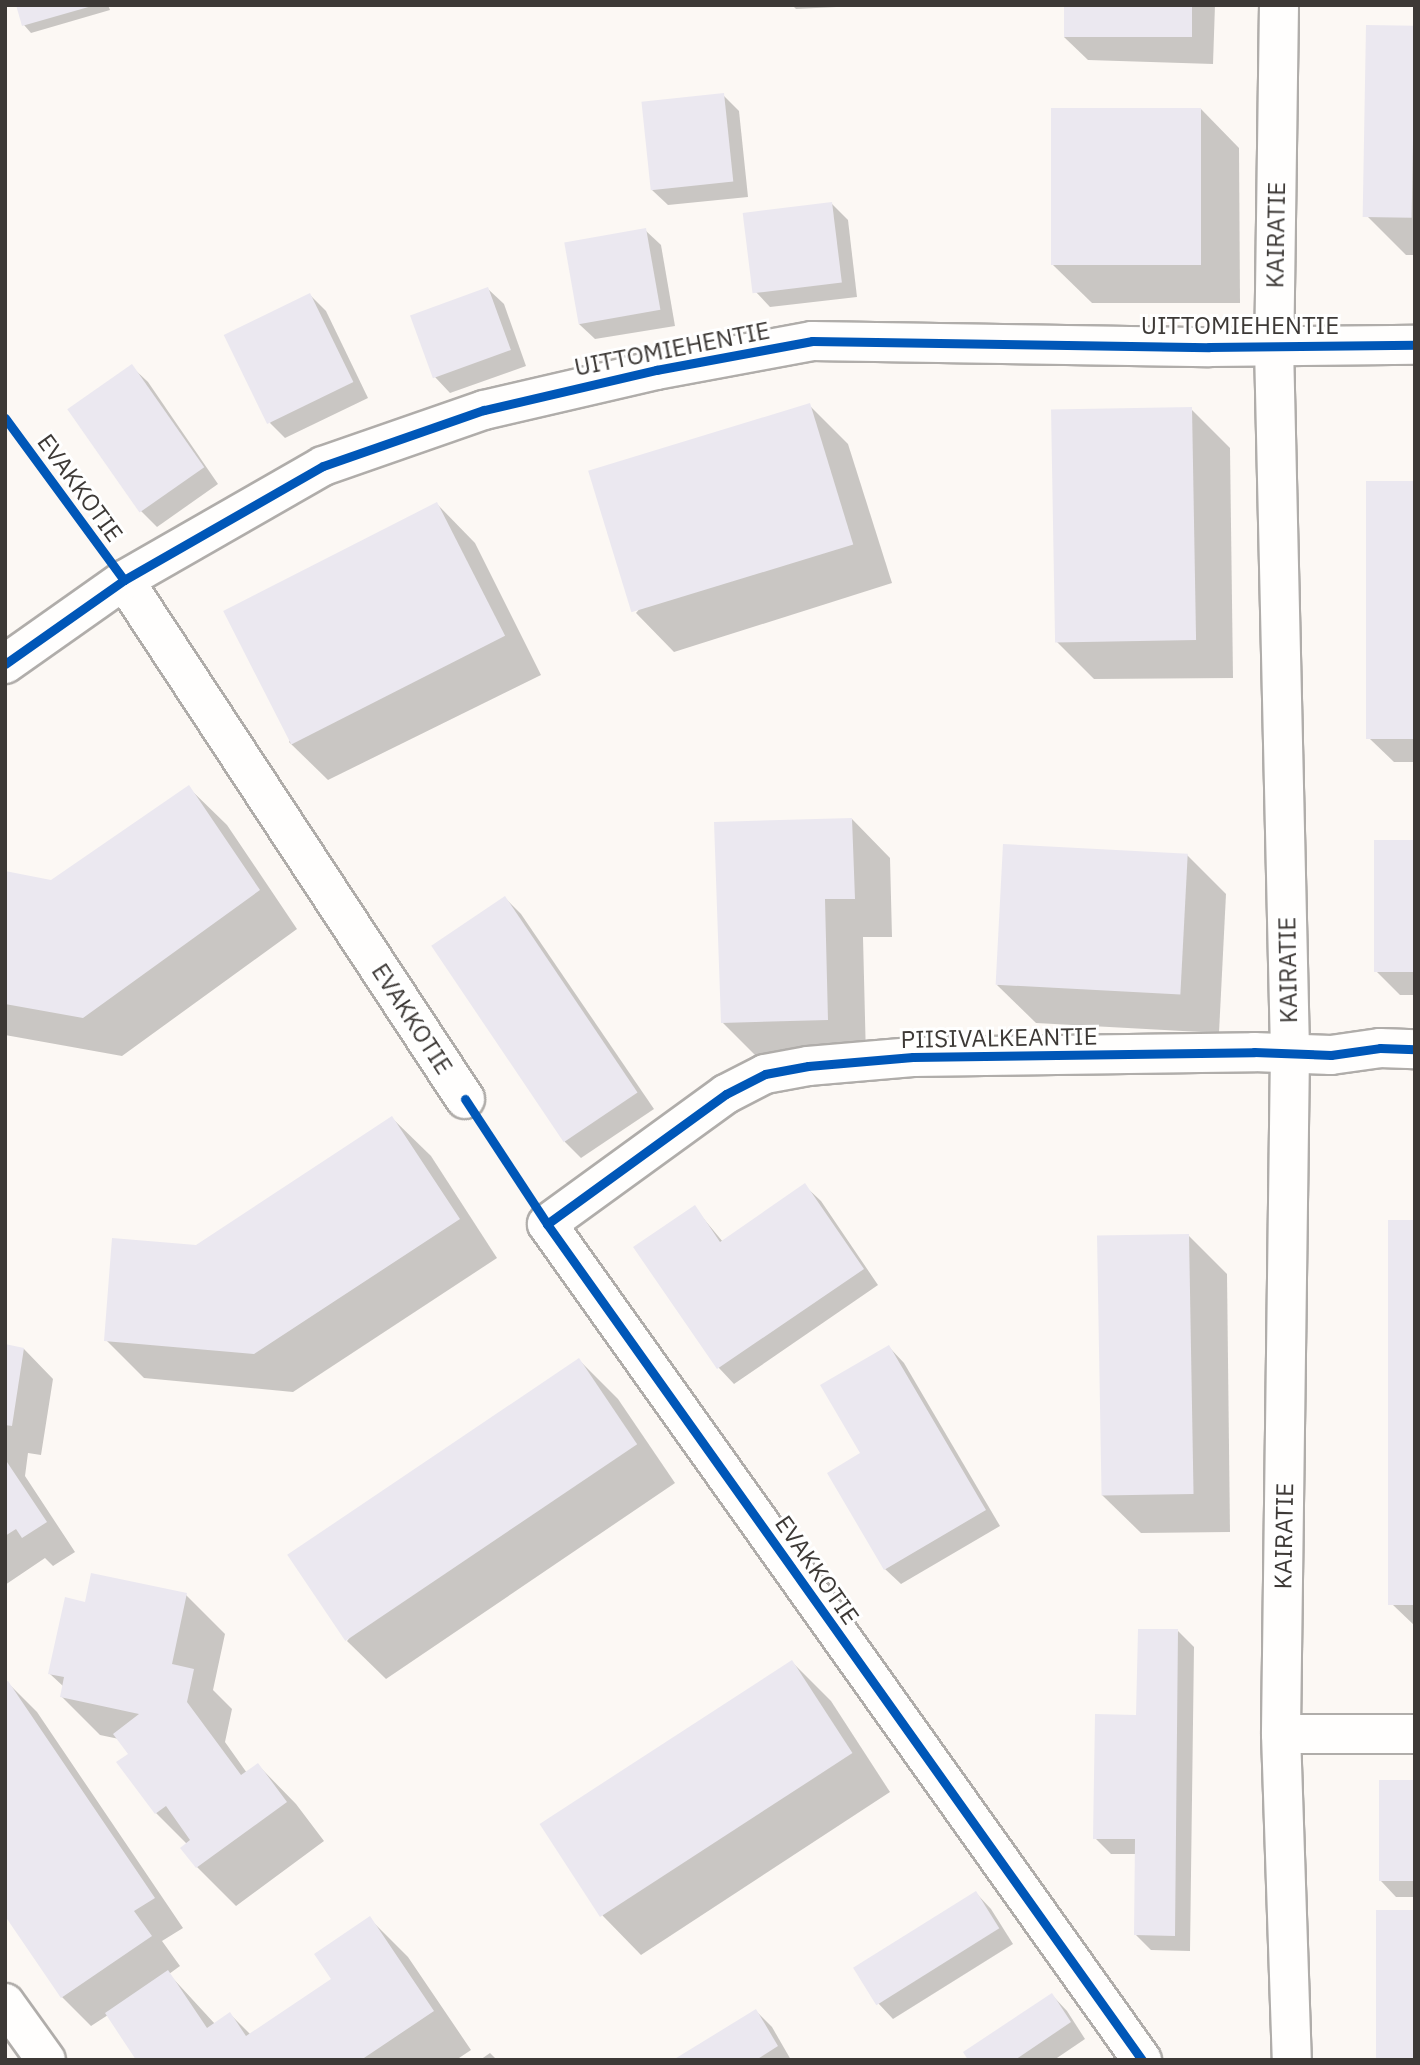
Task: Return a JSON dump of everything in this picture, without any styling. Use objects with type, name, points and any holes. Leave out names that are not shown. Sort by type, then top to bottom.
[{"type":"street","name":"KAIRATIE","points":[[1279,5],[1274,346],[1290,1052],[1281,1734],[1292,2060]]},
{"type":"street","name":"UITTOMIEHENTIE","points":[[5,664],[124,580],[324,466],[484,410],[656,370],[812,341],[1415,345]]},
{"type":"street","name":"EVAKKOTIE","points":[[124,580],[465,1099]]},
{"type":"street","name":"PIISIVALKEANTIE","points":[[547,1224],[726,1094],[765,1074],[808,1066],[913,1057],[1290,1052],[1331,1055],[1380,1048],[1415,1049]]},
{"type":"street","name":"EVAKKOTIE","points":[[547,1224],[1142,2060]]},
{"type":"street","points":[[1281,1734],[1415,1734]]},
{"type":"street","points":[[5,2003],[46,2060]]},
{"type":"building","points":[[16,5],[92,5],[92,6],[22,26]]},
{"type":"building","points":[[1064,5],[1192,5],[1192,37],[1064,37]]},
{"type":"building","points":[[1366,25],[1415,26],[1412,218],[1363,217]]},
{"type":"building","points":[[724,93],[733,182],[651,190],[641,102]]},
{"type":"building","points":[[1051,108],[1201,108],[1201,265],[1051,265]]},
{"type":"building","points":[[832,202],[842,282],[753,293],[743,213]]},
{"type":"building","points":[[646,228],[660,310],[579,324],[564,242]]},
{"type":"building","points":[[488,287],[511,350],[433,378],[410,315]]},
{"type":"building","points":[[310,293],[353,382],[267,424],[224,335]]},
{"type":"building","points":[[132,364],[204,467],[140,513],[67,409]]},
{"type":"building","points":[[810,403],[853,545],[631,612],[588,471]]},
{"type":"building","points":[[1192,407],[1196,640],[1055,642],[1051,409]]},
{"type":"building","points":[[1366,481],[1415,481],[1415,739],[1366,739]]},
{"type":"building","points":[[437,502],[505,636],[291,745],[223,611]]},
{"type":"building","points":[[189,785],[260,890],[83,1018],[5,1004],[5,871],[51,880]]},
{"type":"building","points":[[852,818],[855,899],[825,899],[828,1020],[721,1023],[714,822]]},
{"type":"building","points":[[1374,840],[1415,840],[1415,972],[1374,972]]},
{"type":"building","points":[[1003,844],[1188,854],[1180,994],[996,985]]},
{"type":"building","points":[[505,896],[638,1092],[564,1142],[431,946]]},
{"type":"building","points":[[392,1116],[460,1219],[254,1354],[104,1341],[112,1238],[196,1245]]},
{"type":"building","points":[[805,1183],[864,1269],[717,1369],[633,1247],[695,1205],[720,1242]]},
{"type":"building","points":[[1388,1220],[1415,1220],[1415,1605],[1388,1605]]},
{"type":"building","points":[[1189,1234],[1194,1494],[1102,1496],[1097,1236]]},
{"type":"building","points":[[5,1344],[24,1348],[12,1426],[5,1425]]},
{"type":"building","points":[[889,1345],[986,1510],[884,1570],[827,1473],[860,1453],[820,1385]]},
{"type":"building","points":[[579,1358],[637,1444],[345,1641],[287,1555]]},
{"type":"building","points":[[5,1459],[47,1522],[22,1538],[16,1529],[5,1536]]},
{"type":"building","points":[[91,1573],[187,1593],[172,1664],[194,1669],[187,1702],[241,1775],[258,1763],[287,1802],[196,1868],[180,1848],[190,1840],[166,1806],[155,1814],[116,1762],[128,1754],[113,1734],[139,1714],[60,1697],[64,1677],[48,1674],[65,1597],[85,1602]]},
{"type":"building","points":[[1138,1629],[1178,1629],[1175,1936],[1134,1935],[1135,1839],[1093,1839],[1095,1714],[1136,1715]]},
{"type":"building","points":[[792,1660],[852,1753],[600,1917],[540,1824]]},
{"type":"building","points":[[8,1681],[155,1898],[134,1911],[152,1936],[61,1998],[5,1916],[5,1682]]},
{"type":"building","points":[[1379,1780],[1415,1780],[1415,1881],[1379,1881]]},
{"type":"building","points":[[976,1891],[999,1928],[876,2005],[853,1968]]},
{"type":"building","points":[[1376,1910],[1415,1910],[1415,2060],[1376,2060]]},
{"type":"building","points":[[370,1916],[434,2011],[361,2060],[136,2060],[105,2013],[168,1970],[207,2028],[230,2012],[246,2036],[331,1979],[314,1954]]},
{"type":"building","points":[[1052,1993],[1071,2022],[1015,2060],[968,2060],[963,2052]]},
{"type":"building","points":[[756,2009],[778,2046],[756,2060],[673,2060]]},
{"type":"cycle path","points":[[5,664],[124,580],[323,466],[484,410],[656,370],[812,341],[1209,347],[1415,345]]},
{"type":"cycle path","points":[[5,418],[124,580]]},
{"type":"cycle path","points":[[547,1224],[726,1094],[765,1074],[808,1066],[913,1057],[1254,1052],[1331,1055],[1380,1048],[1415,1049]]},
{"type":"cycle path","points":[[465,1099],[547,1224],[1142,2060]]}]
